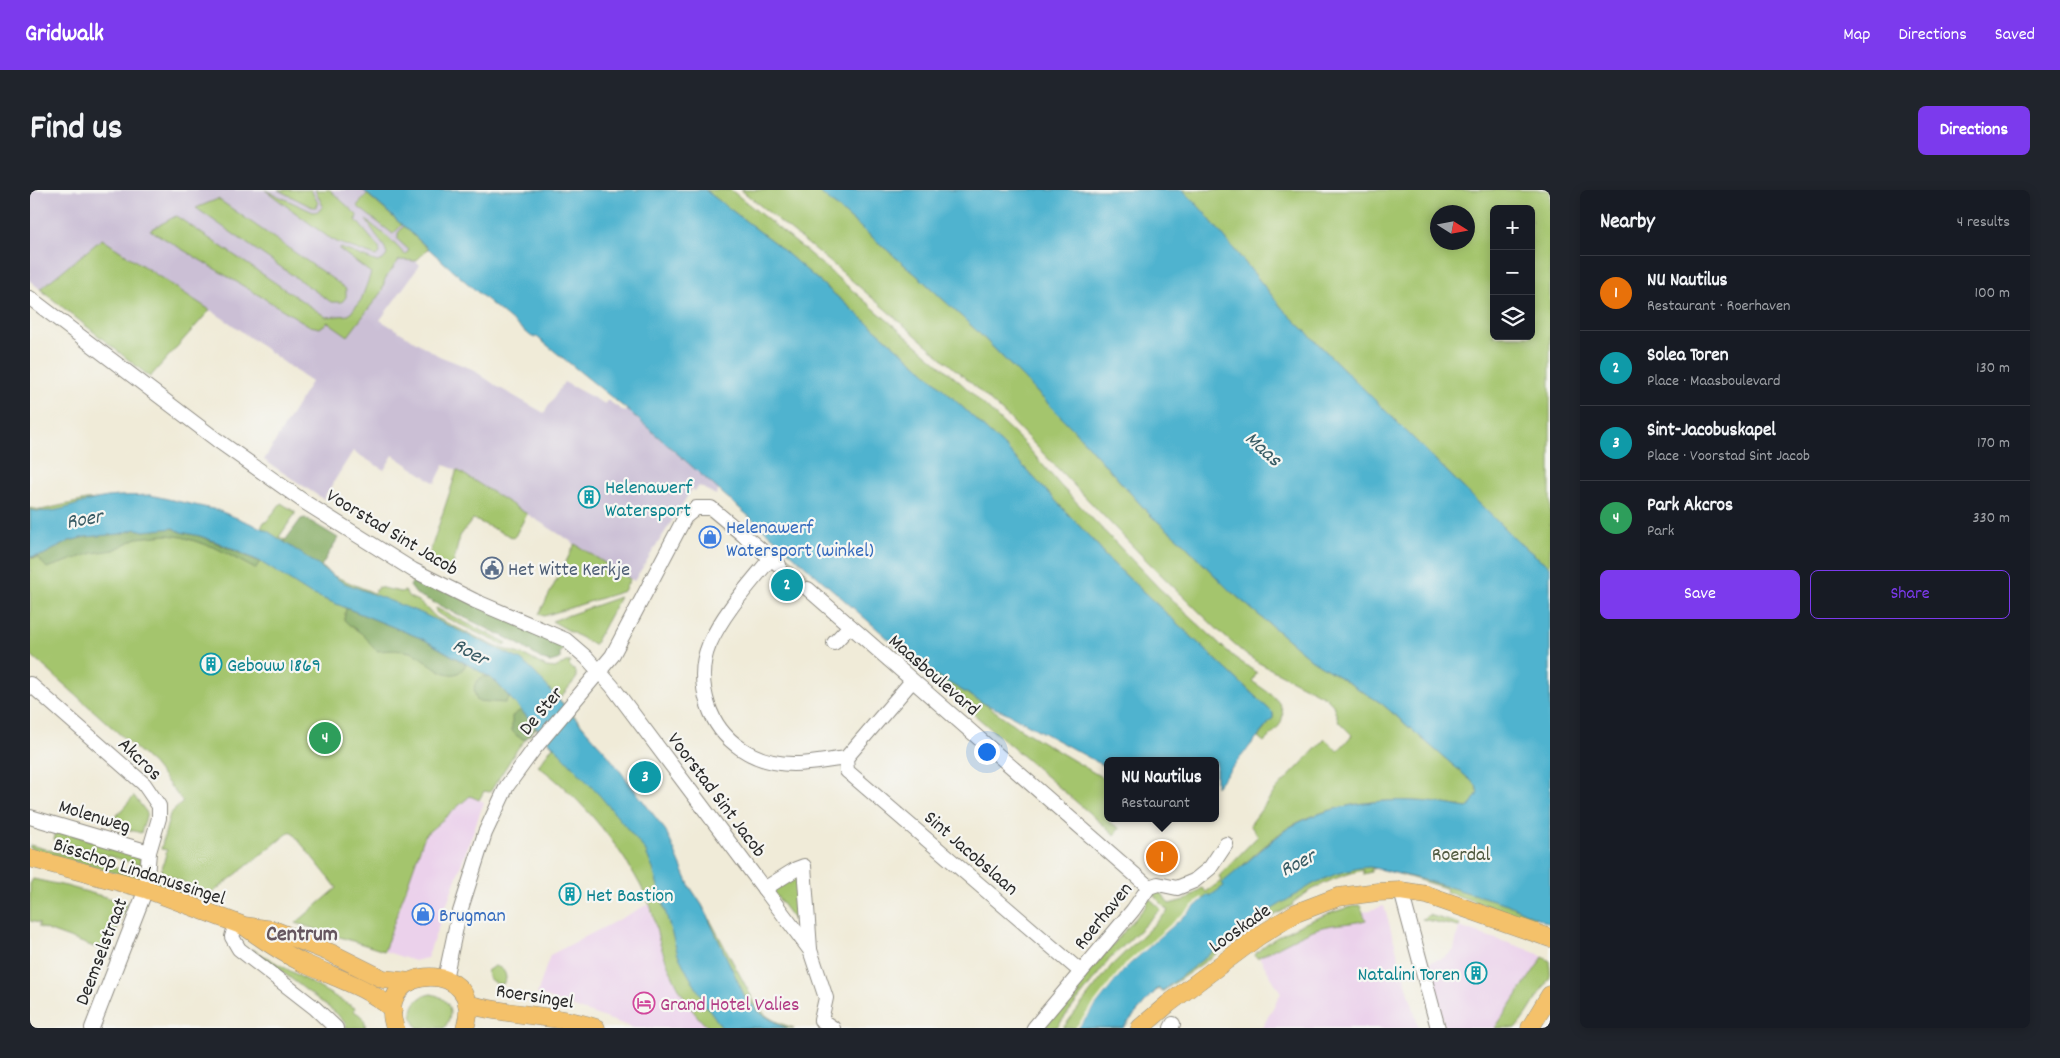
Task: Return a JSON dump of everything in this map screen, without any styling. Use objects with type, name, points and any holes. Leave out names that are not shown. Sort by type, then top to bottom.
[{"type":"main road","name":"Bisschop Lindanussingel","points":[[30,858],[240,924],[274,930],[383,979],[410,982],[425,976],[445,979]]},
{"type":"main road","name":"Looskade","points":[[1140,1028],[1184,992],[1259,936],[1296,913],[1338,897],[1370,892],[1401,891],[1436,896],[1550,938]]},
{"type":"main road","name":"Bisschop Lindanussingel","points":[[240,924],[271,945],[302,962],[374,995],[393,1010]]},
{"type":"main road","points":[[445,979],[459,989],[467,1004],[468,1014],[465,1028]]},
{"type":"main road","points":[[395,1028],[393,1010],[399,992],[410,982]]},
{"type":"main road","points":[[1530,1028],[1550,996]]},
{"type":"main road","name":"Roersingel","points":[[467,1004],[559,1018],[596,1028]]},
{"type":"main road","points":[[1545,1028],[1550,1018]]},
{"type":"street","name":"Voorstad Sint Jacob","points":[[30,298],[202,429],[306,503],[413,570],[476,601],[566,640],[599,672],[810,950]]},
{"type":"street","name":"De Ster","points":[[445,979],[458,918],[484,833],[507,786],[534,749],[612,656],[685,517],[696,508],[711,508],[775,561],[720,623],[708,647],[703,669],[704,690],[711,714],[733,744],[746,753],[759,758],[792,764],[846,758]]},
{"type":"street","name":"Maasboulevard","points":[[808,589],[1149,887]]},
{"type":"street","points":[[834,642],[850,626]]},
{"type":"street","points":[[846,758],[912,681]]},
{"type":"street","name":"Akcros","points":[[30,684],[132,774],[149,791],[159,806],[159,818],[149,852],[144,895]]},
{"type":"street","name":"Sint Jacobslaan","points":[[846,758],[846,771],[1081,972]]},
{"type":"street","name":"Molenweg","points":[[30,817],[149,852]]},
{"type":"street","name":"Roerhaven","points":[[1034,1028],[1149,887],[1158,884],[1177,888],[1194,881],[1210,868],[1226,844]]},
{"type":"street","name":"Voorstad Sint Jacob","points":[[764,889],[804,866],[810,950],[826,998],[827,1024]]},
{"type":"street","points":[[1401,891],[1438,1028]]},
{"type":"street","name":"Deemselstraat","points":[[92,1028],[144,895]]},
{"type":"street","name":"Bisschop Lindanussingel","points":[[240,924],[232,937],[239,949],[315,1008],[336,1028]]},
{"type":"shaded area","points":[[30,190],[363,190],[428,249],[416,261],[420,265],[380,320],[439,356],[472,369],[498,387],[544,413],[564,382],[605,404],[607,400],[625,412],[628,410],[719,489],[716,495],[699,486],[695,491],[692,489],[634,581],[457,470],[444,465],[435,483],[393,455],[384,470],[353,451],[323,499],[264,460],[311,382],[230,323],[102,239],[40,289],[30,281]]},
{"type":"shaded area","points":[[470,796],[484,802],[427,958],[414,961],[384,951],[425,835]]},
{"type":"shaded area","points":[[649,904],[661,948],[669,967],[690,1006],[709,1028],[634,1028],[537,994],[550,955]]},
{"type":"shaded area","points":[[1360,905],[1363,912],[1384,906],[1419,1028],[1262,1028],[1281,993],[1256,952],[1287,932],[1322,915]]},
{"type":"shaded area","points":[[1459,927],[1533,951],[1543,957],[1495,1028],[1445,1028],[1426,963],[1445,957],[1454,950]]},
{"type":"green space","points":[[265,190],[313,212],[319,211],[323,206],[315,190],[330,190],[357,215],[356,220],[379,248],[380,253],[376,256],[339,243],[328,237]]},
{"type":"green space","points":[[278,190],[311,190],[318,203],[316,207],[312,207]]},
{"type":"green space","points":[[705,190],[731,190],[804,249],[961,383],[1024,443],[1060,485],[1159,588],[1234,657],[1257,673],[1252,681],[1275,698],[1282,710],[1282,717],[1277,729],[1264,742],[1258,737],[1273,718],[1273,713],[1104,555],[1101,549],[1006,448],[926,373],[776,244]]},
{"type":"green space","points":[[741,190],[817,190],[921,279],[976,330],[1073,429],[1150,515],[1181,541],[1228,589],[1312,660],[1381,703],[1476,785],[1478,793],[1469,808],[1422,801],[1376,802],[1332,810],[1311,817],[1279,834],[1238,870],[1333,820],[1535,917],[1533,921],[1446,892],[1447,889],[1442,887],[1379,868],[1371,869],[1371,872],[1363,874],[1363,870],[1344,875],[1308,892],[1292,903],[1293,905],[1254,927],[1162,992],[1158,989],[1119,1028],[1063,1028],[1112,965],[1168,911],[1153,894],[1161,892],[1169,904],[1188,899],[1202,888],[1206,892],[1221,881],[1219,876],[1258,836],[1250,825],[1275,791],[1325,739],[1338,751],[1352,735],[1339,722],[1333,705],[1325,697],[1259,663],[1245,654],[1222,634],[1146,560],[1011,420],[971,383],[835,266]]},
{"type":"green space","points":[[1183,190],[1550,190],[1550,567],[1518,542],[1282,308],[1202,210]]},
{"type":"green space","points":[[367,194],[402,225],[393,234],[357,206]]},
{"type":"green space","points":[[218,199],[337,282],[346,289],[346,297],[342,302],[331,302],[196,208]]},
{"type":"green space","points":[[176,216],[326,317],[349,315],[361,300],[371,273],[339,249],[341,248],[377,262],[383,260],[387,255],[385,248],[366,220],[390,239],[405,255],[409,250],[398,240],[398,233],[404,226],[428,249],[416,261],[399,260],[385,279],[382,291],[348,336],[328,322],[320,328],[310,326],[150,230]]},
{"type":"green space","points":[[102,239],[210,310],[150,377],[40,289]]},
{"type":"green space","points":[[457,470],[527,514],[514,538],[473,519],[460,536],[451,573],[426,564]]},
{"type":"green space","points":[[134,496],[266,530],[261,528],[264,522],[281,503],[295,512],[295,514],[279,537],[288,541],[334,576],[374,593],[378,587],[401,592],[405,591],[409,597],[418,601],[437,618],[497,647],[526,656],[546,667],[555,668],[566,662],[571,662],[569,665],[576,672],[576,679],[559,699],[578,720],[663,829],[690,887],[702,905],[756,1005],[773,1020],[794,1028],[709,1028],[694,1012],[670,969],[661,947],[649,903],[629,865],[587,810],[538,766],[553,746],[536,728],[518,748],[490,792],[484,791],[479,800],[470,796],[425,835],[384,951],[296,923],[337,888],[291,831],[211,894],[161,872],[167,850],[161,849],[170,814],[183,802],[153,764],[30,654],[30,557],[43,555],[30,556],[30,508],[41,510],[86,500]],"holes":[[[259,561],[288,573],[335,603],[326,600]]]},
{"type":"green space","points":[[305,518],[338,538],[320,568],[284,542],[301,519]]},
{"type":"green space","points":[[174,528],[181,532],[200,536],[260,562],[255,569],[216,548],[182,537],[167,535],[137,538],[114,550],[93,553],[47,568],[38,558],[30,558],[43,555],[69,541],[85,537],[119,534],[137,529],[144,531]]},
{"type":"green space","points":[[575,544],[630,579],[624,591],[544,616],[539,614]]},
{"type":"green space","points":[[416,576],[553,642],[563,648],[560,653],[560,659],[550,662],[543,660],[515,642],[416,594],[410,586]]},
{"type":"green space","points":[[620,597],[594,645],[552,621]]},
{"type":"green space","points":[[346,608],[423,639],[466,664],[460,671],[454,674],[447,673],[410,652],[378,651],[365,636],[344,620]]},
{"type":"green space","points":[[436,608],[507,644],[503,645],[440,615],[436,612]]},
{"type":"green space","points":[[934,674],[985,704],[1019,728],[1104,779],[1104,822],[1110,822],[1119,828],[1115,835],[943,688],[932,677]]},
{"type":"green space","points":[[484,676],[495,681],[509,697],[505,703],[477,701],[474,686]]},
{"type":"green space","points":[[521,710],[536,727],[525,740],[512,731],[512,716]]},
{"type":"green space","points":[[134,796],[147,813],[141,833],[109,824]]},
{"type":"green space","points":[[56,829],[140,856],[141,865],[54,840]]},
{"type":"green space","points":[[30,845],[142,875],[141,880],[36,851],[30,848]]},
{"type":"green space","points":[[798,874],[802,930],[772,890]]},
{"type":"green space","points":[[33,879],[127,903],[108,952],[39,927],[39,923],[30,921],[30,884]]},
{"type":"green space","points":[[153,880],[170,883],[196,898],[152,883]]},
{"type":"green space","points":[[1149,898],[1161,909],[1109,960],[1057,1027],[1041,1028],[1146,906]]},
{"type":"green space","points":[[1360,905],[1366,920],[1319,928],[1299,936],[1257,958],[1255,955],[1274,939],[1288,931],[1320,917]]},
{"type":"green space","points":[[1429,915],[1460,924],[1459,927],[1422,919]]},
{"type":"green space","points":[[252,949],[355,1008],[354,1011],[364,1020],[365,1028],[346,1028],[346,1024],[336,1013]]},
{"type":"green space","points":[[1543,957],[1550,961],[1550,977],[1527,1014],[1516,1028],[1495,1028]]},
{"type":"green space","points":[[494,966],[501,968],[505,974],[506,979],[503,984],[494,982],[488,977],[487,971]]},
{"type":"green space","points":[[431,994],[442,998],[446,1002],[449,1006],[450,1017],[444,1028],[418,1028],[412,1017],[413,1006],[420,998]]},
{"type":"water","points":[[363,190],[705,190],[776,244],[926,373],[1006,448],[1101,549],[1104,555],[1273,713],[1273,718],[1219,783],[1219,757],[1104,757],[1104,766],[1007,713],[985,704],[934,674],[932,677],[631,413],[537,337],[532,337],[467,283]]},
{"type":"water","points":[[817,190],[1183,190],[1202,210],[1282,308],[1518,542],[1550,567],[1550,924],[1507,904],[1428,881],[1370,867],[1359,868],[1336,874],[1315,883],[1251,922],[1162,991],[1158,988],[1123,1028],[1078,1028],[1126,967],[1209,894],[1210,896],[1224,886],[1222,883],[1285,830],[1310,817],[1331,810],[1376,802],[1422,801],[1466,808],[1469,807],[1478,793],[1476,785],[1381,703],[1312,660],[1228,589],[1181,541],[1150,515],[1073,429],[976,330],[921,279]]},
{"type":"water","name":"Roer","points":[[150,495],[217,510],[266,530],[342,582],[421,613],[521,660],[604,750],[666,831],[690,887],[702,905],[746,999],[762,1014],[788,1028],[722,1028],[707,1006],[701,1007],[701,1005],[706,1004],[678,955],[653,869],[645,850],[601,797],[496,682],[488,676],[423,639],[309,593],[259,561],[217,542],[181,532],[174,528],[144,531],[136,529],[119,534],[85,537],[69,541],[43,555],[30,557],[30,510],[58,510],[102,498]]},
{"type":"pier","points":[[1202,897],[1203,899],[1126,967],[1078,1028],[1075,1028],[1124,965]]},
{"type":"tunnel","points":[[779,565],[808,589]]},
{"type":"place","name":"Helenawerf Watersport","points":[[589,497]]},
{"type":"place","name":"Helenawerf Watersport (winkel)","points":[[710,537]]},
{"type":"place","name":"Het Witte Kerkje","points":[[492,568]]},
{"type":"place","name":"Solea Toren","points":[[787,585]]},
{"type":"place","name":"Gebouw 1869","points":[[211,664]]},
{"type":"place","name":"Park Akcros","points":[[325,738]]},
{"type":"place","name":"Sint-Jacobuskapel","points":[[645,777]]},
{"type":"place","name":"NU Nautilus","points":[[1162,857]]},
{"type":"place","name":"Het Bastion","points":[[570,894]]},
{"type":"place","name":"Brugman","points":[[423,914]]},
{"type":"place","name":"Natalini Toren","points":[[1476,973]]},
{"type":"place","name":"Grand Hotel Valies","points":[[644,1003]]},
{"type":"district","name":"Centrum","points":[[302,932]]},
{"type":"water label","name":"Maas","points":[[1264,448]]},
{"type":"park label","name":"Roerdal","points":[[1461,853]]}]
